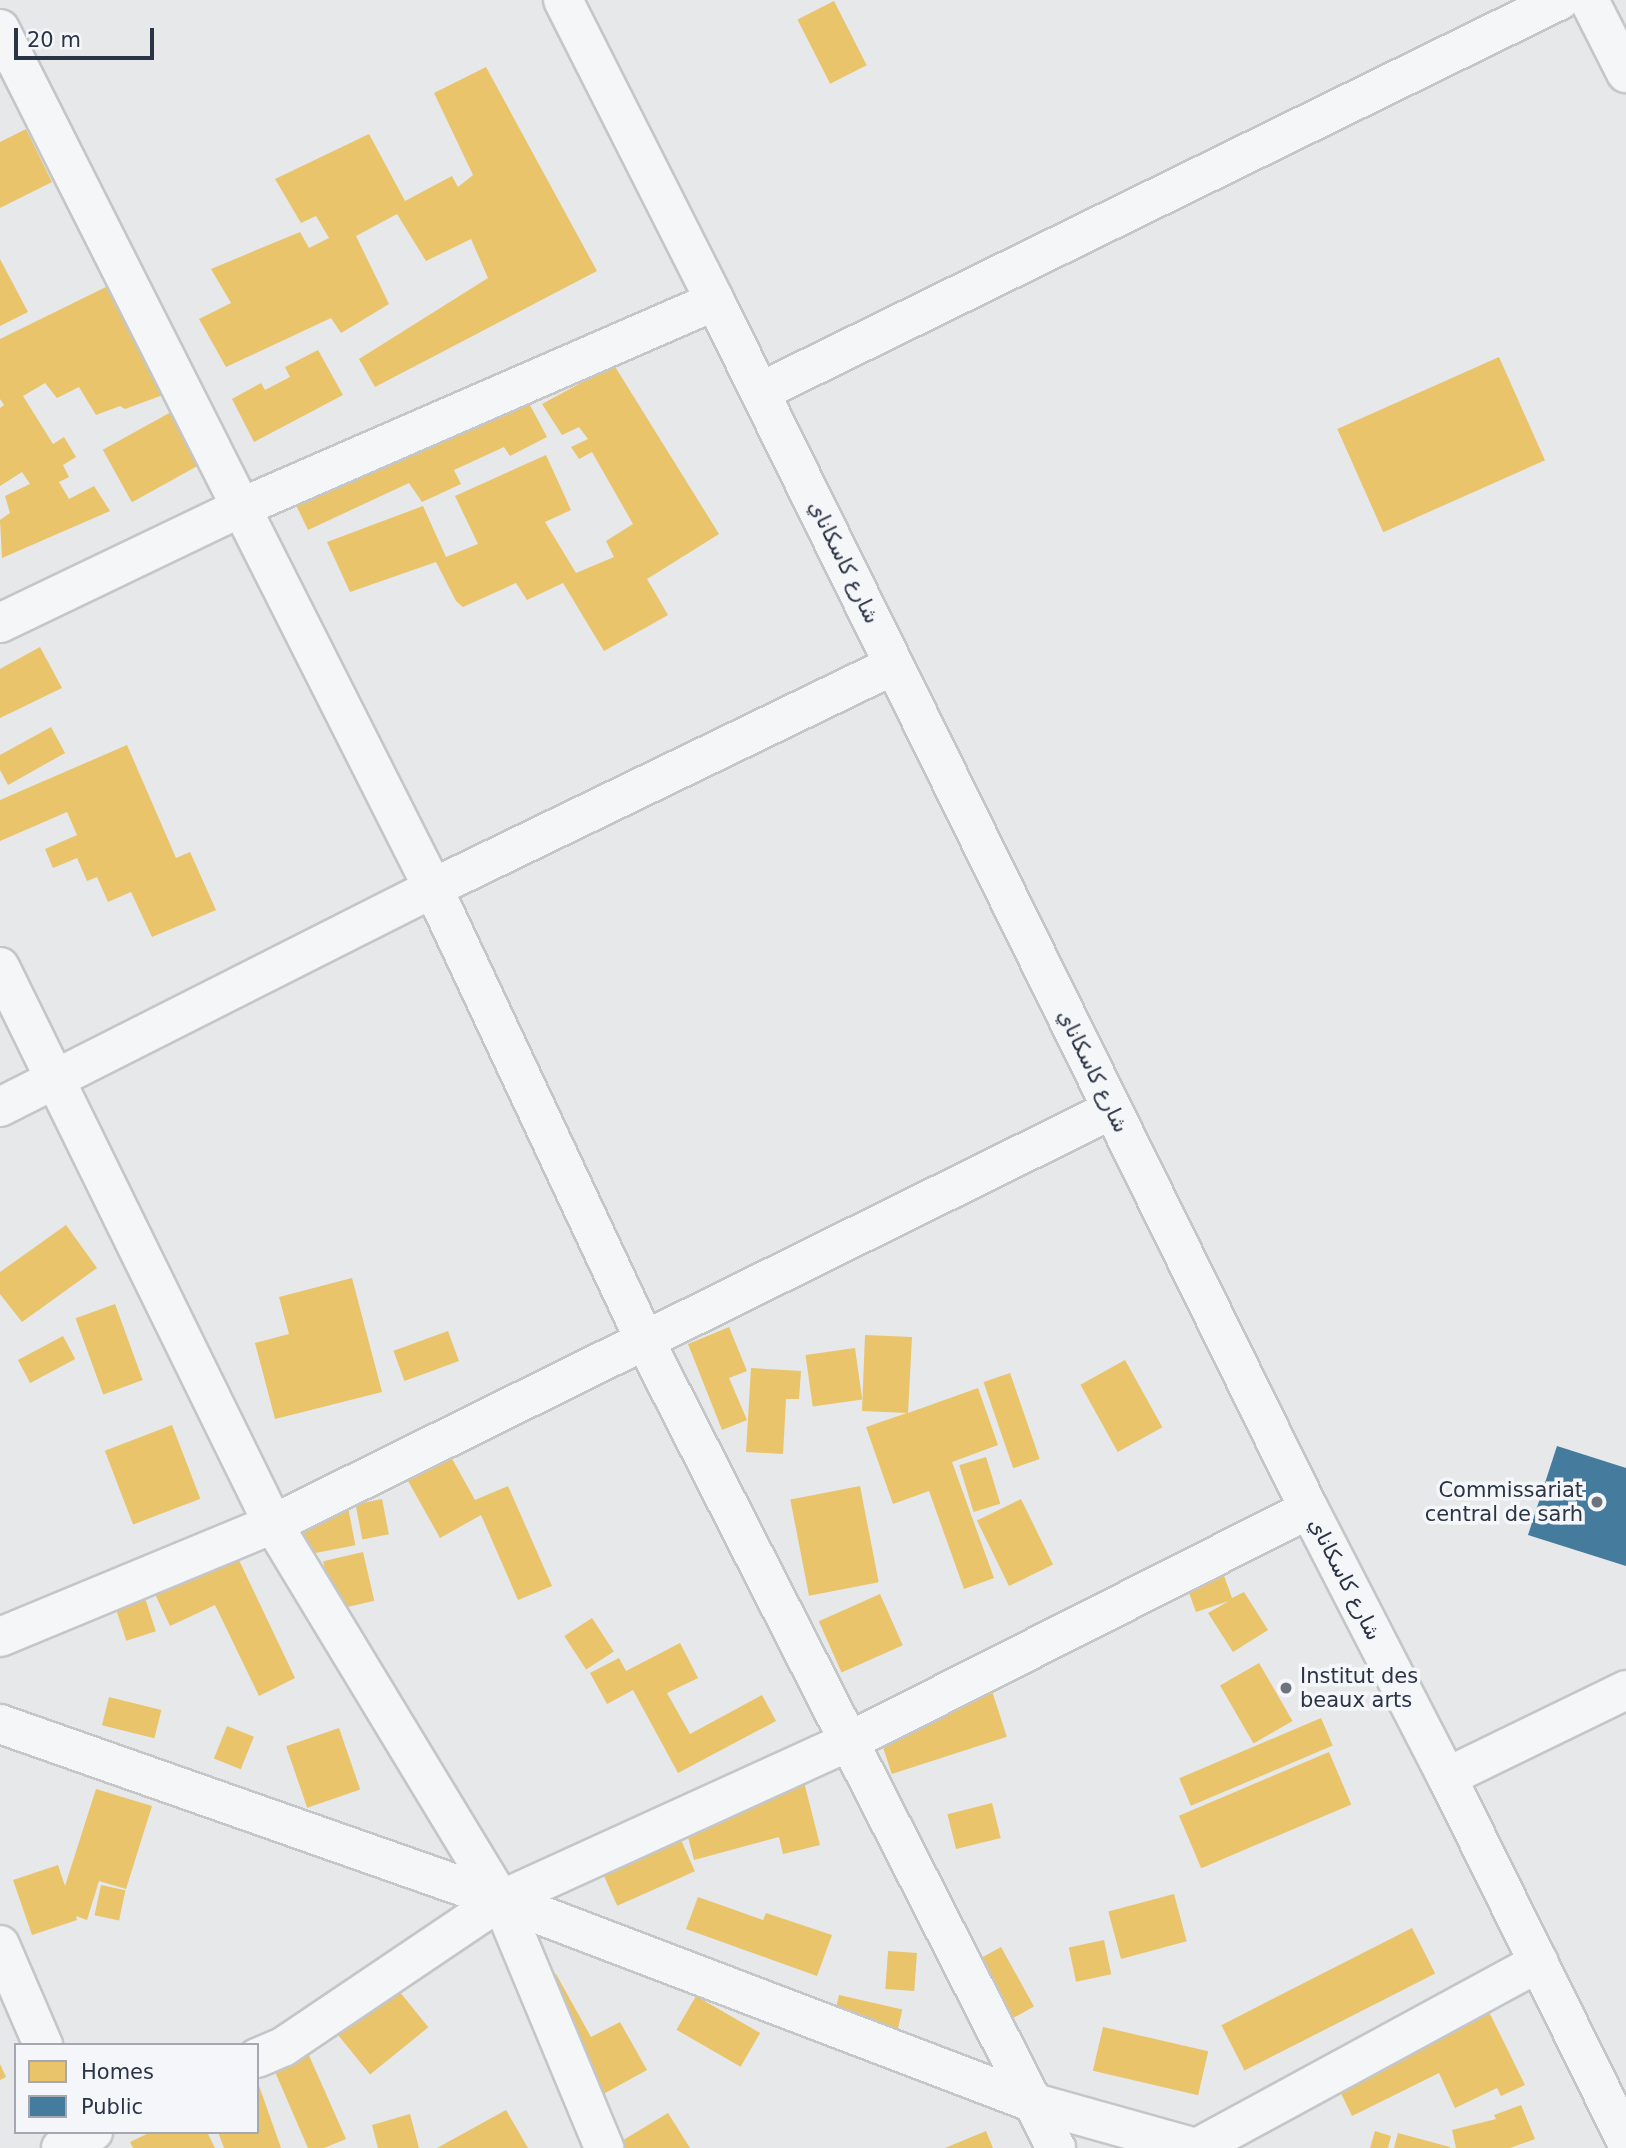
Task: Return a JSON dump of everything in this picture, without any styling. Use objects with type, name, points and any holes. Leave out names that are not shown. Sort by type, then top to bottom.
[{"type":"street","name":"شارع كاسكاناي","points":[[563,0],[760,392],[1309,1509],[1447,1777],[1626,2141]]},
{"type":"street","points":[[760,392],[1560,0]]},
{"type":"street","points":[[1589,0],[1626,73]]},
{"type":"street","points":[[0,29],[433,888],[644,1339],[1056,2148]]},
{"type":"street","points":[[0,623],[240,508],[715,301]]},
{"type":"street","points":[[0,1107],[433,888],[894,665]]},
{"type":"street","points":[[0,967],[273,1524],[501,1900],[604,2148]]},
{"type":"street","points":[[0,1637],[273,1524],[1111,1110]]},
{"type":"street","points":[[259,2057],[283,2047],[501,1900],[850,1741],[1309,1509]]},
{"type":"street","points":[[1447,1777],[1626,1690]]},
{"type":"street","points":[[0,1724],[501,1900],[1031,2102],[1197,2148],[1539,1962]]},
{"type":"street","points":[[0,1945],[42,2043]]},
{"type":"building: Homes","points":[[834,1],[867,65],[830,84],[797,20]]},
{"type":"building: Homes","points":[[486,67],[597,271],[375,387],[359,359],[488,278],[471,239],[426,261],[397,214],[356,236],[389,304],[341,333],[331,318],[226,367],[199,319],[231,303],[211,269],[300,232],[309,248],[329,238],[316,216],[301,223],[275,179],[369,134],[405,201],[452,176],[458,187],[473,175],[434,93]]},
{"type":"building: Homes","points":[[26,129],[52,182],[0,208],[0,142]]},
{"type":"building: Homes","points":[[0,259],[28,312],[0,326]]},
{"type":"building: Homes","points":[[108,286],[163,395],[125,409],[120,406],[96,415],[79,387],[57,398],[45,383],[23,396],[53,444],[64,437],[76,457],[63,465],[69,477],[59,482],[69,499],[94,486],[110,511],[2,558],[0,520],[10,513],[5,496],[30,484],[22,472],[0,486],[0,408],[4,405],[0,399],[0,339]]},
{"type":"building: Homes","points":[[318,350],[343,395],[254,442],[232,399],[261,383],[265,390],[290,377],[285,367]]},
{"type":"building: Homes","points":[[1499,357],[1545,460],[1383,532],[1337,429]]},
{"type":"building: Homes","points":[[614,365],[719,534],[647,579],[668,615],[604,651],[563,583],[527,600],[516,583],[463,607],[456,601],[436,562],[350,592],[327,542],[423,506],[446,557],[478,544],[455,496],[546,455],[571,510],[545,522],[576,573],[614,557],[606,541],[633,524],[592,452],[579,459],[571,447],[588,439],[579,427],[562,435],[542,404]]},
{"type":"building: Homes","points":[[523,392],[547,437],[510,456],[504,447],[454,470],[461,484],[422,502],[409,483],[308,530],[294,501]]},
{"type":"building: Homes","points":[[171,412],[200,464],[132,502],[103,450]]},
{"type":"building: Homes","points":[[40,647],[62,688],[0,718],[0,669]]},
{"type":"building: Homes","points":[[51,727],[65,753],[8,785],[0,770],[0,755]]},
{"type":"building: Homes","points":[[127,745],[176,858],[190,852],[216,910],[152,937],[131,892],[108,902],[97,877],[87,881],[77,858],[53,868],[45,849],[77,835],[67,812],[0,841],[0,800]]},
{"type":"building: Homes","points":[[66,1225],[97,1268],[22,1322],[0,1294],[0,1272]]},
{"type":"building: Homes","points":[[352,1278],[382,1392],[275,1419],[255,1343],[289,1334],[279,1297]]},
{"type":"building: Homes","points":[[115,1304],[143,1380],[103,1394],[76,1318]]},
{"type":"building: Homes","points":[[729,1327],[747,1371],[729,1378],[747,1420],[722,1430],[688,1344]]},
{"type":"building: Homes","points":[[448,1331],[459,1361],[404,1381],[393,1351]]},
{"type":"building: Homes","points":[[865,1335],[912,1337],[908,1413],[978,1388],[998,1445],[952,1462],[994,1578],[964,1589],[929,1491],[893,1504],[866,1427],[907,1413],[862,1411]]},
{"type":"building: Homes","points":[[63,1336],[75,1359],[30,1383],[18,1360]]},
{"type":"building: Homes","points":[[855,1348],[862,1399],[813,1406],[805,1355]]},
{"type":"building: Homes","points":[[1125,1360],[1162,1427],[1118,1452],[1080,1385]]},
{"type":"building: Homes","points":[[751,1368],[801,1371],[799,1399],[786,1399],[783,1454],[746,1452]]},
{"type":"building: Homes","points":[[1010,1373],[1040,1459],[1013,1468],[984,1382]]},
{"type":"building: Homes","points":[[172,1425],[200,1499],[133,1525],[105,1451]]},
{"type":"building: Homes","points":[[446,1448],[475,1500],[508,1486],[552,1586],[518,1600],[481,1515],[440,1538],[403,1472]]},
{"type":"building: Homes","points":[[986,1457],[1000,1504],[974,1512],[959,1465]]},
{"type":"building: Homes","points":[[860,1486],[879,1582],[809,1596],[790,1500]]},
{"type":"building: Homes","points":[[382,1499],[389,1534],[362,1539],[355,1504]]},
{"type":"building: Homes","points":[[1021,1499],[1053,1565],[1009,1586],[977,1520]]},
{"type":"building: Homes","points":[[347,1502],[355,1545],[306,1555],[298,1512]]},
{"type":"building: Homes","points":[[363,1552],[374,1601],[334,1610],[323,1561]]},
{"type":"building: Homes","points":[[237,1556],[295,1678],[259,1696],[215,1605],[170,1626],[155,1594]]},
{"type":"building: Homes","points":[[1222,1570],[1232,1598],[1244,1592],[1268,1630],[1233,1652],[1208,1613],[1229,1601],[1196,1612],[1185,1582]]},
{"type":"building: Homes","points":[[880,1594],[903,1645],[842,1672],[819,1621]]},
{"type":"building: Homes","points":[[145,1598],[156,1631],[126,1641],[116,1608]]},
{"type":"building: Homes","points":[[592,1618],[614,1652],[586,1670],[564,1636]]},
{"type":"building: Homes","points":[[680,1643],[698,1678],[667,1693],[690,1734],[762,1695],[776,1721],[678,1773],[633,1690],[607,1704],[590,1673],[619,1658],[626,1671]]},
{"type":"building: Homes","points":[[1259,1663],[1292,1721],[1254,1744],[1220,1686]]},
{"type":"building: Homes","points":[[992,1691],[1007,1737],[892,1774],[877,1728]]},
{"type":"building: Homes","points":[[109,1697],[161,1710],[154,1738],[102,1725]]},
{"type":"building: Homes","points":[[1321,1718],[1333,1746],[1191,1806],[1179,1778]]},
{"type":"building: Homes","points":[[227,1726],[254,1737],[241,1769],[214,1758]]},
{"type":"building: Homes","points":[[339,1728],[360,1789],[307,1808],[286,1746]]},
{"type":"building: Homes","points":[[1329,1752],[1351,1804],[1201,1868],[1179,1816]]},
{"type":"building: Homes","points":[[804,1782],[820,1845],[783,1854],[779,1837],[694,1860],[682,1814]]},
{"type":"building: Homes","points":[[96,1789],[152,1806],[126,1889],[99,1881],[87,1920],[76,1916],[77,1920],[32,1935],[13,1880],[58,1865],[65,1886]]},
{"type":"building: Homes","points":[[992,1803],[1001,1838],[956,1849],[947,1814]]},
{"type":"building: Homes","points":[[677,1831],[695,1871],[617,1906],[599,1866]]},
{"type":"building: Homes","points":[[101,1885],[125,1890],[119,1921],[95,1915]]},
{"type":"building: Homes","points":[[1174,1894],[1187,1941],[1121,1959],[1108,1912]]},
{"type":"building: Homes","points":[[698,1897],[763,1920],[766,1913],[832,1935],[817,1976],[686,1929]]},
{"type":"building: Homes","points":[[1412,1928],[1435,1973],[1244,2071],[1221,2025]]},
{"type":"building: Homes","points":[[1104,1940],[1111,1974],[1076,1982],[1069,1947]]},
{"type":"building: Homes","points":[[1001,1947],[1034,2006],[1009,2020],[977,1961]]},
{"type":"building: Homes","points":[[888,1951],[917,1953],[914,1991],[885,1989]]},
{"type":"building: Homes","points":[[556,1974],[591,2037],[620,2022],[647,2070],[587,2103],[526,1991]]},
{"type":"building: Homes","points":[[395,1986],[428,2027],[370,2074],[337,2033]]},
{"type":"building: Homes","points":[[839,1995],[902,2010],[897,2033],[834,2018]]},
{"type":"building: Homes","points":[[696,1996],[760,2033],[741,2067],[677,2030]]},
{"type":"building: Homes","points":[[1486,2006],[1525,2085],[1501,2096],[1497,2088],[1455,2108],[1439,2073],[1352,2116],[1335,2081]]},
{"type":"building: Homes","points":[[1103,2027],[1208,2051],[1198,2095],[1093,2071]]},
{"type":"building: Homes","points":[[303,2042],[346,2139],[324,2148],[308,2148],[269,2058]]},
{"type":"building: Homes","points":[[0,2064],[6,2077],[0,2080]]},
{"type":"building: Homes","points":[[259,2086],[281,2148],[224,2148],[219,2134],[259,2134]]},
{"type":"building: Homes","points":[[1521,2105],[1535,2139],[1510,2148],[1456,2148],[1452,2130],[1496,2119],[1494,2115]]},
{"type":"building: Homes","points":[[506,2110],[528,2148],[437,2148]]},
{"type":"building: Homes","points":[[668,2113],[690,2148],[610,2148]]},
{"type":"building: Homes","points":[[410,2114],[419,2148],[378,2148],[372,2125]]},
{"type":"building: Homes","points":[[986,2131],[993,2148],[945,2148]]},
{"type":"building: Homes","points":[[1375,2131],[1391,2136],[1388,2148],[1370,2148]]},
{"type":"building: Homes","points":[[1398,2133],[1450,2147],[1450,2148],[1394,2148]]},
{"type":"building: Homes","points":[[147,2134],[208,2134],[215,2148],[133,2148],[130,2142]]},
{"type":"building: Public","points":[[1557,1446],[1626,1468],[1626,1566],[1528,1535]]},
{"type":"place","name":"Commissariat central de sarh","points":[[1597,1502]]},
{"type":"place","name":"Institut des beaux arts","points":[[1286,1688]]}]
